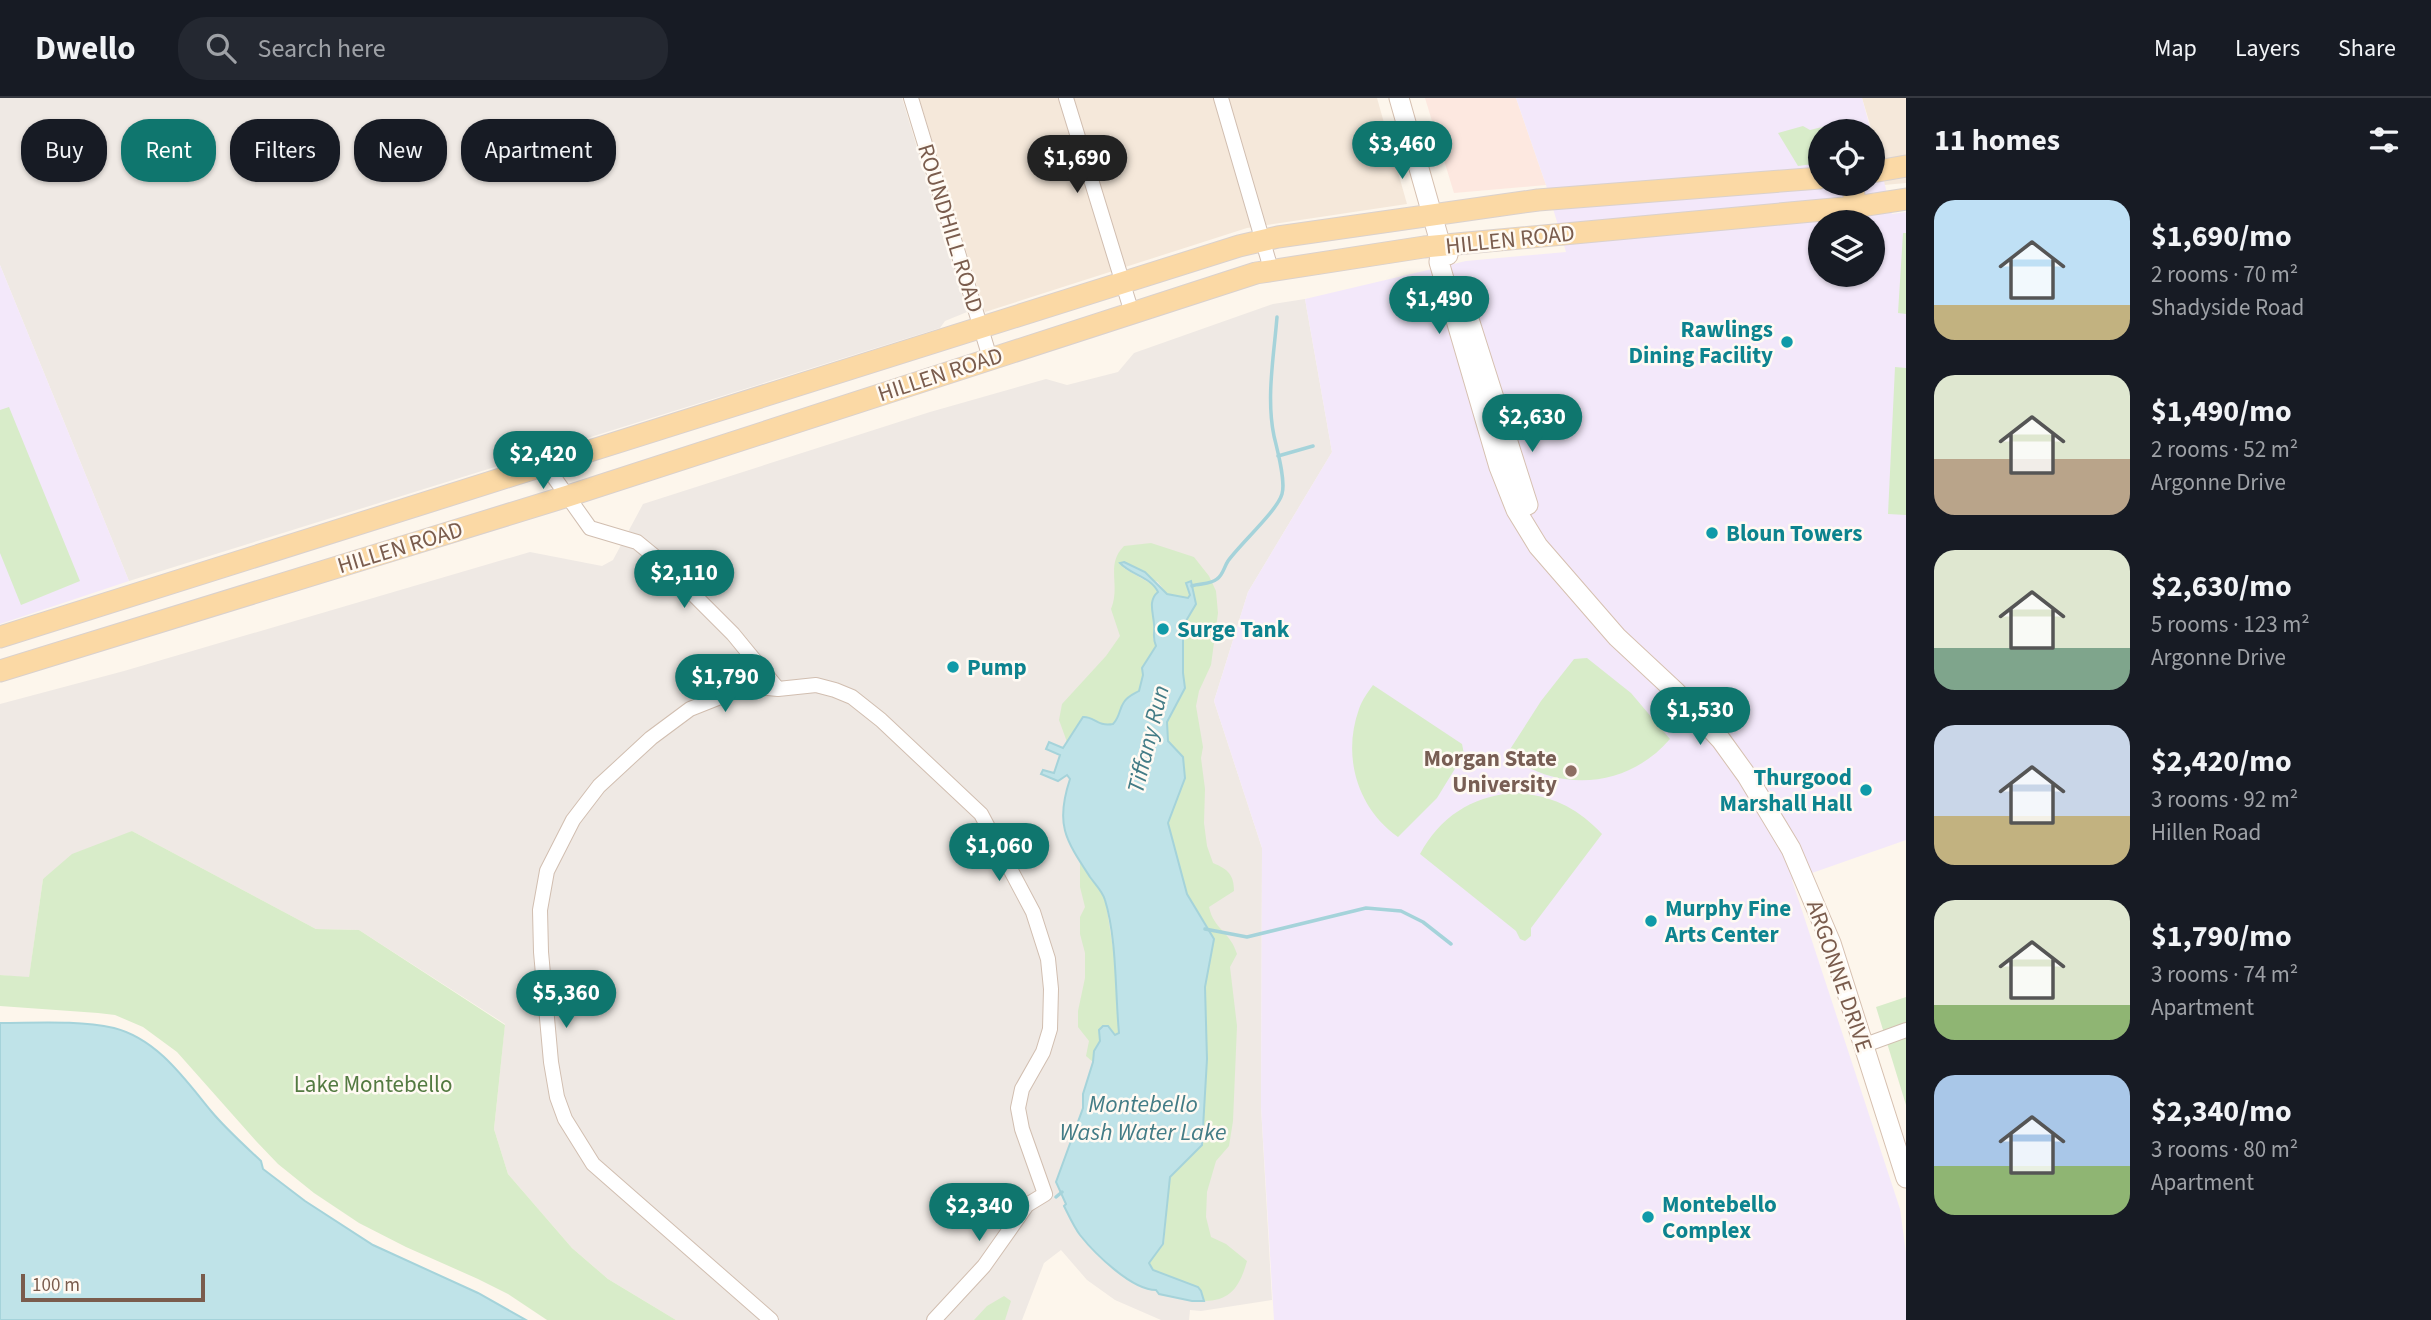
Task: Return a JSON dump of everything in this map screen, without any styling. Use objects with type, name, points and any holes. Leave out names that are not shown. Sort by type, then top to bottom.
[{"type":"main road","name":"ARGONNE DRIVE","points":[[1399,98],[1441,246],[1450,259],[1523,492],[1557,566],[1617,637],[1676,691],[1708,726],[1748,776],[1791,849],[1813,897],[1865,1045],[1906,1178]]},
{"type":"main road","points":[[1885,170],[1906,166]]},
{"type":"main road","name":"HILLEN ROAD","points":[[0,637],[546,466],[1122,281],[1263,240],[1538,200],[1808,179]]},
{"type":"main road","points":[[1697,187],[1698,222]]},
{"type":"main road","points":[[1854,196],[1855,207]]},
{"type":"main road","name":"HILLEN ROAD","points":[[0,671],[568,496],[1271,269],[1441,246],[1855,207],[1906,198]]},
{"type":"street","name":"ROUNDHILL ROAD","points":[[911,98],[990,358]]},
{"type":"street","points":[[1066,98],[1132,313]]},
{"type":"street","points":[[1221,98],[1271,269]]},
{"type":"street","points":[[546,466],[590,528],[637,542],[659,560],[733,634],[778,689]]},
{"type":"street","points":[[771,1320],[607,1178],[568,1127],[557,1097],[551,1062],[540,910],[547,871],[562,839],[599,786],[622,763],[690,709],[748,686],[778,689],[816,685],[852,697],[881,720],[976,808],[989,826],[1033,912],[1046,952],[1051,989],[1050,1029],[1043,1052],[1022,1089],[1018,1108],[1022,1129],[1045,1194],[1027,1205],[984,1266],[934,1320]]},
{"type":"street","points":[[1865,1045],[1906,1030]]},
{"type":"shaded area","points":[[0,98],[902,98],[967,312],[945,321],[940,328],[129,581],[0,265]]},
{"type":"shaded area","points":[[919,98],[1377,98],[1407,204],[1247,228],[985,312]]},
{"type":"shaded area","points":[[1425,98],[1516,98],[1546,185],[1454,193]]},
{"type":"shaded area","name":"Morgan State University","points":[[1516,98],[1862,98],[1868,119],[1808,119],[1808,196],[1885,196],[1885,185],[1892,214],[1906,212],[1906,840],[1792,880],[1900,1209],[1906,1253],[1906,1320],[1274,1320],[1261,1107],[1262,848],[1214,701],[1248,592],[1332,452],[1305,299],[1466,261],[1566,252]]},
{"type":"shaded area","points":[[1862,98],[1906,98],[1906,183],[1885,185],[1885,119],[1868,119]]},
{"type":"shaded area","points":[[0,265],[129,581],[0,624]]},
{"type":"shaded area","points":[[1305,299],[1332,452],[1248,592],[1214,701],[1262,848],[1261,1107],[1272,1300],[1201,1311],[1190,1310],[1189,1320],[1161,1320],[1115,1300],[1087,1280],[1061,1250],[1044,1263],[1022,1320],[676,1320],[608,1279],[572,1248],[508,1174],[494,1129],[505,1024],[359,930],[316,929],[132,831],[43,879],[29,978],[0,975],[0,704],[124,671],[530,552],[602,566],[613,560],[643,504],[930,412],[1046,379],[1067,385],[1118,372],[1134,353],[1273,304]]},
{"type":"green space","points":[[1803,126],[1808,129],[1808,165],[1798,166],[1778,133]]},
{"type":"green space","points":[[1903,233],[1906,233],[1906,314],[1898,313]]},
{"type":"green space","points":[[1895,367],[1906,368],[1906,515],[1888,514]]},
{"type":"green space","points":[[9,407],[80,581],[21,605],[0,553],[0,410]]},
{"type":"green space","points":[[1151,543],[1194,557],[1209,576],[1216,591],[1218,613],[1211,665],[1199,691],[1196,706],[1203,747],[1201,758],[1207,846],[1213,863],[1229,873],[1234,885],[1234,891],[1209,907],[1214,921],[1230,940],[1237,954],[1230,967],[1237,1026],[1233,1121],[1229,1146],[1216,1161],[1207,1192],[1206,1217],[1211,1237],[1226,1244],[1247,1261],[1241,1278],[1228,1295],[1204,1301],[1198,1287],[1152,1270],[1149,1263],[1164,1244],[1170,1177],[1202,1145],[1207,1059],[1205,987],[1213,939],[1187,894],[1168,823],[1185,778],[1183,757],[1168,741],[1167,722],[1185,688],[1183,626],[1196,604],[1194,597],[1186,599],[1167,594],[1158,582],[1122,567],[1153,585],[1158,592],[1153,639],[1156,646],[1145,662],[1139,691],[1132,695],[1113,724],[1083,717],[1067,742],[1059,720],[1062,704],[1106,656],[1120,636],[1111,609],[1115,592],[1115,560],[1118,553],[1124,546]]},
{"type":"green space","points":[[1587,658],[1631,693],[1670,739],[1634,768],[1592,780],[1570,780],[1548,775],[1527,767],[1507,754],[1541,701],[1574,659]]},
{"type":"green space","points":[[1373,685],[1462,744],[1464,754],[1437,798],[1398,837],[1372,811],[1363,796],[1353,763],[1354,727],[1360,706]]},
{"type":"green space","points":[[1512,793],[1538,796],[1562,804],[1583,816],[1602,834],[1531,928],[1531,936],[1525,941],[1420,854],[1437,829],[1458,811],[1483,799]]},
{"type":"green space","name":"Lake Montebello","points":[[132,831],[316,929],[359,930],[505,1025],[494,1129],[508,1174],[572,1248],[608,1279],[676,1320],[547,1320],[508,1294],[359,1223],[314,1193],[278,1164],[177,1052],[143,1027],[115,1015],[0,1006],[0,975],[29,977],[43,879],[72,854]]},
{"type":"green space","points":[[1080,863],[1105,897],[1114,955],[1119,1034],[1097,1045],[1093,1062],[1086,1056],[1089,1041],[1078,1027],[1078,1011],[1085,978],[1080,917],[1085,907],[1080,887]]},
{"type":"green space","points":[[1906,997],[1906,1105],[1876,1007]]},
{"type":"green space","points":[[1004,1296],[1011,1301],[1005,1320],[974,1320],[987,1306]]},
{"type":"water","name":"Montebello Wash Water Lake","points":[[1124,562],[1145,572],[1167,594],[1188,598],[1190,595],[1186,583],[1191,581],[1196,604],[1183,626],[1185,688],[1167,722],[1168,741],[1183,757],[1185,778],[1168,823],[1187,894],[1214,939],[1205,987],[1207,1059],[1202,1145],[1170,1177],[1163,1244],[1149,1263],[1153,1270],[1198,1287],[1204,1301],[1159,1294],[1156,1290],[1125,1278],[1115,1270],[1078,1232],[1064,1206],[1066,1204],[1056,1182],[1083,1108],[1083,1094],[1094,1051],[1100,1041],[1099,1030],[1108,1026],[1115,1035],[1119,1033],[1114,948],[1105,900],[1074,852],[1065,831],[1063,808],[1070,779],[1067,775],[1058,781],[1041,774],[1043,770],[1054,773],[1060,755],[1046,749],[1049,742],[1063,748],[1083,717],[1103,724],[1113,724],[1122,705],[1139,691],[1142,668],[1156,646],[1152,606],[1158,592],[1151,583],[1120,563]]},
{"type":"water","points":[[0,1023],[100,1025],[129,1033],[168,1061],[223,1124],[261,1161],[263,1169],[305,1201],[373,1245],[478,1293],[526,1320],[0,1320]]},
{"type":"waterway","name":"Tiffany Run","points":[[1192,586],[1211,582],[1219,577],[1228,561],[1273,509],[1282,494],[1282,473],[1271,407],[1277,317]]},
{"type":"waterway","points":[[1278,456],[1313,446]]},
{"type":"waterway","points":[[1205,929],[1247,937],[1366,908],[1401,911],[1423,922],[1451,944]]},
{"type":"waterway","name":"Tiffany Run","points":[[1056,1197],[1062,1192]]},
{"type":"place","name":"Rawlings Dining Facility","points":[[1787,342]]},
{"type":"place","name":"Bloun Towers","points":[[1712,533]]},
{"type":"place","name":"Surge Tank","points":[[1163,629]]},
{"type":"place","name":"Pump","points":[[953,667]]},
{"type":"place","name":"Morgan State University","points":[[1571,771]]},
{"type":"place","name":"Thurgood Marshall Hall","points":[[1866,790]]},
{"type":"place","name":"Murphy Fine Arts Center","points":[[1651,921]]},
{"type":"place","name":"Montebello Complex","points":[[1648,1217]]}]
